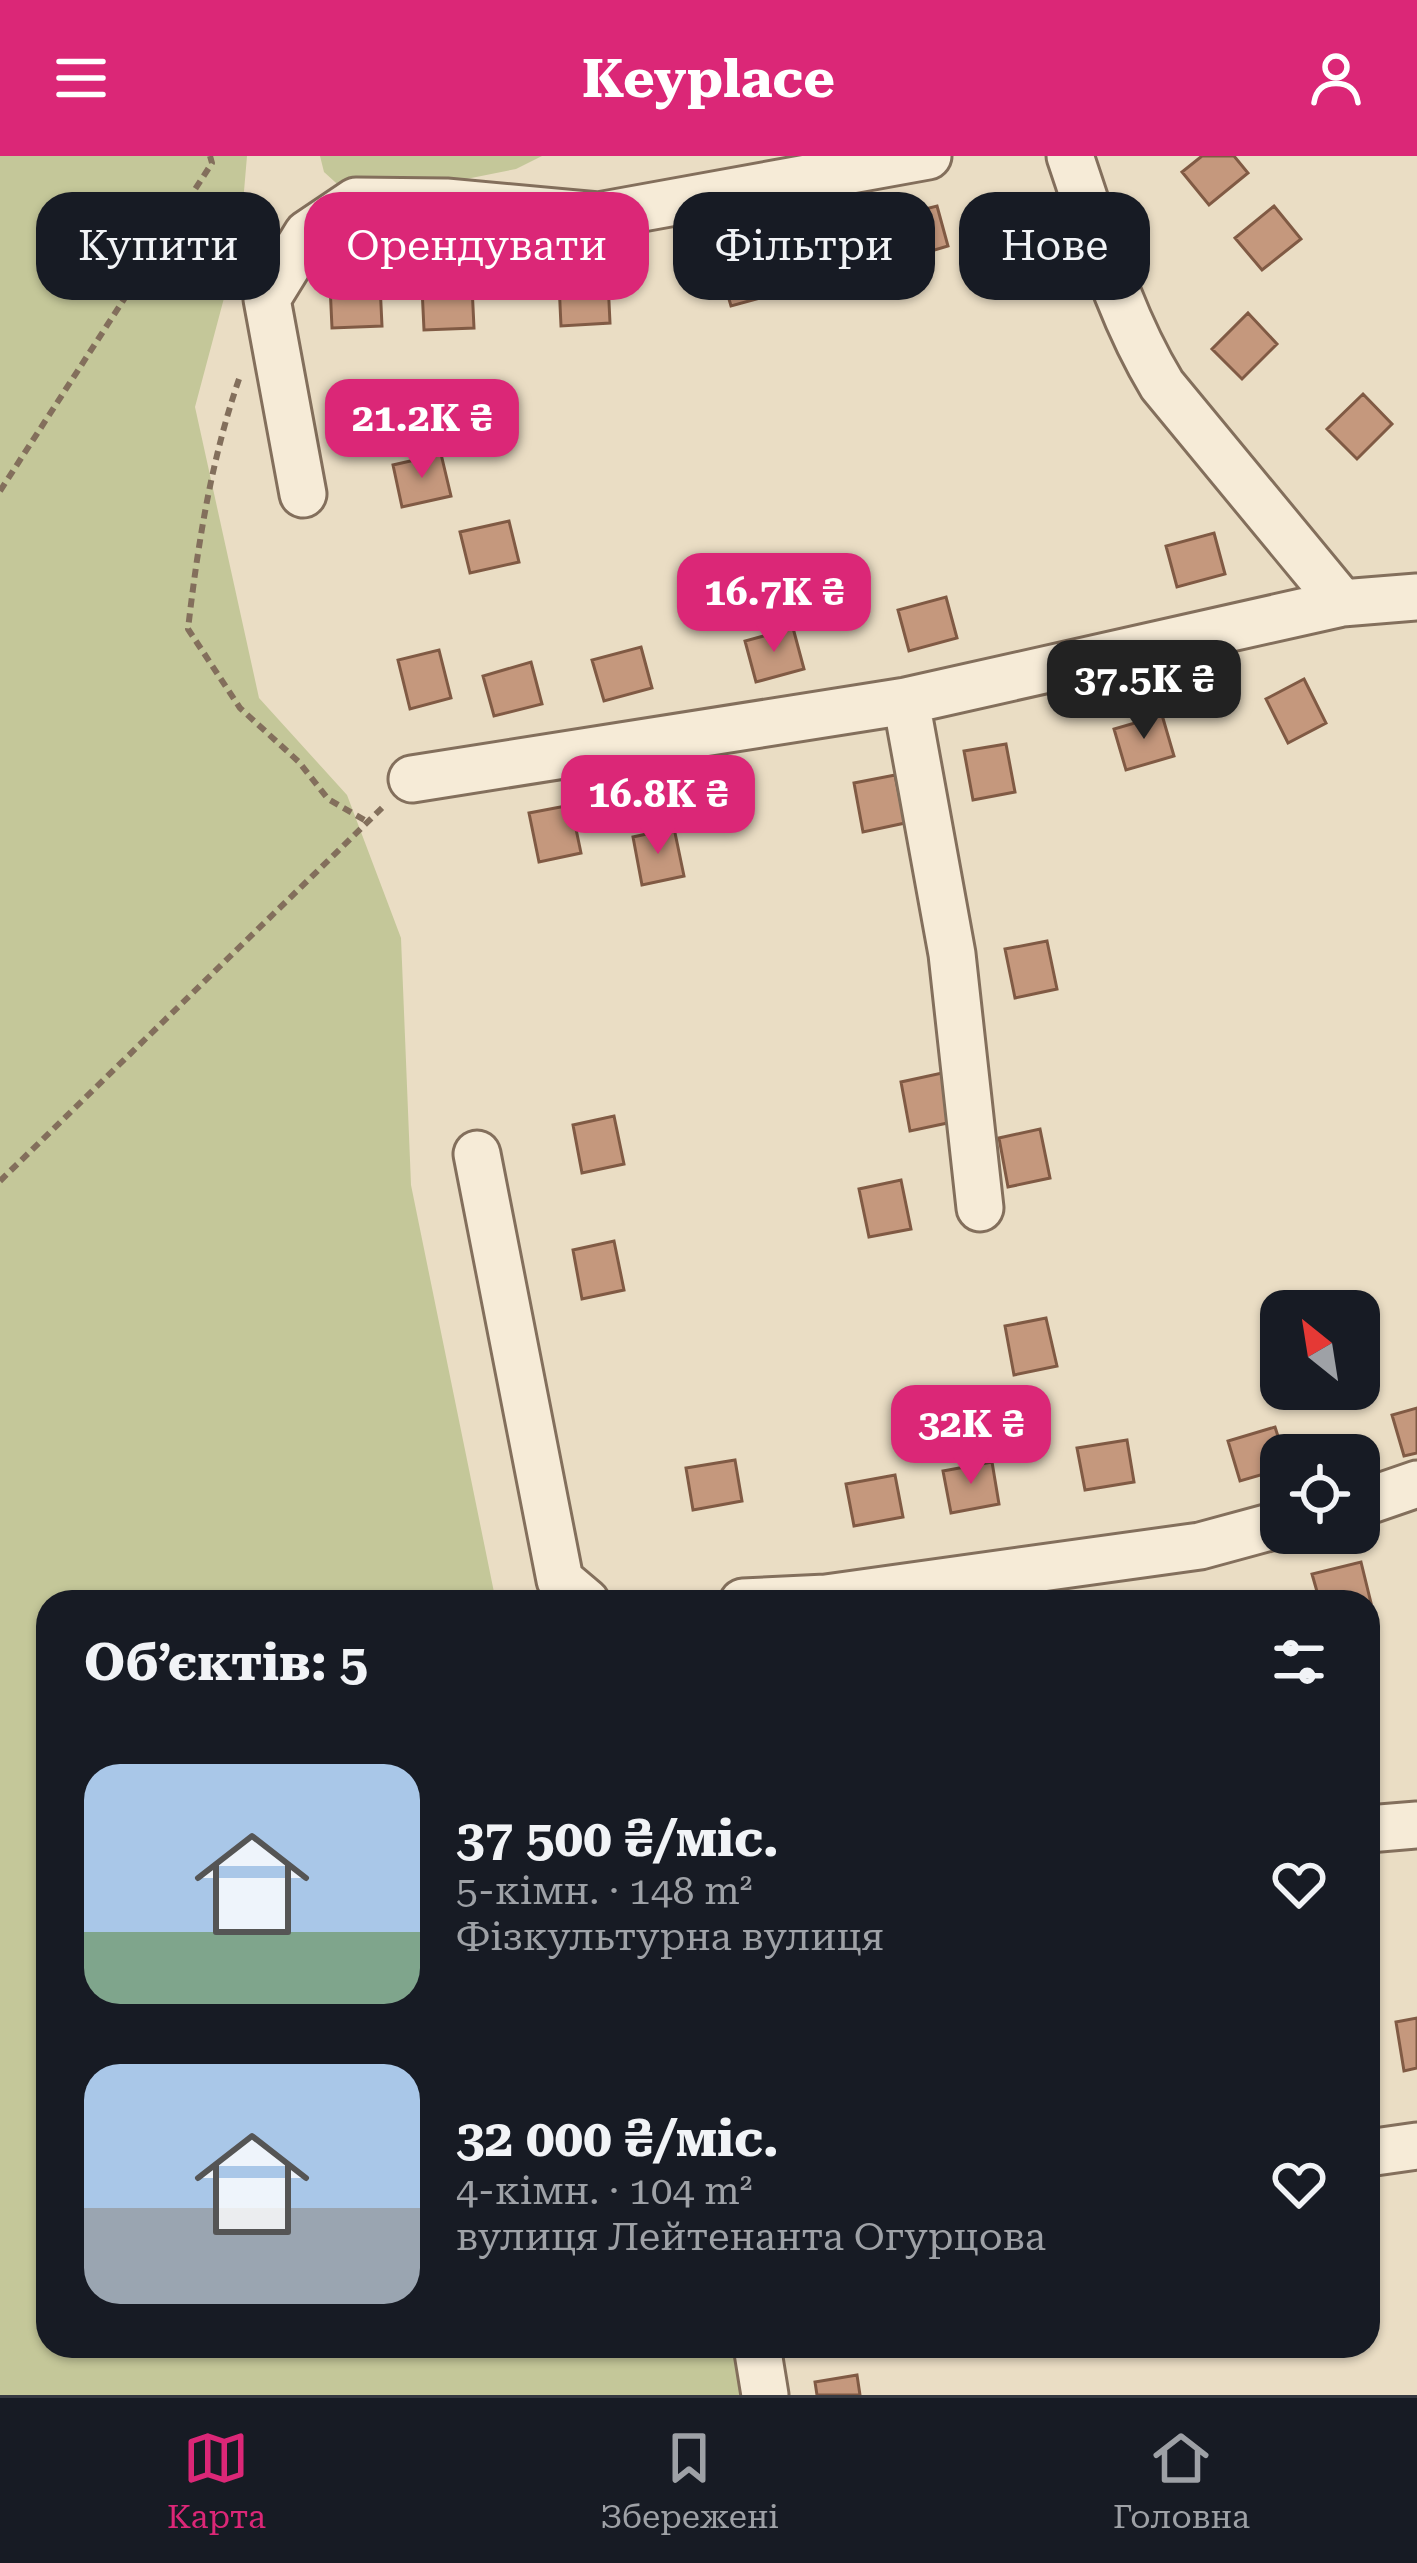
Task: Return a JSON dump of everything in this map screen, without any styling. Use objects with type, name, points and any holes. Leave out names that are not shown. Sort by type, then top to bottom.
[{"type":"street","points":[[303,494],[267,299],[307,234],[356,200],[446,202],[598,216],[928,156]]},
{"type":"street","points":[[1070,156],[1139,348],[1162,385],[1342,603]]},
{"type":"street","points":[[412,779],[906,701],[1342,603],[1417,597]]},
{"type":"street","points":[[906,701],[952,954],[980,1208]]},
{"type":"street","points":[[477,1154],[560,1580],[572,1590]]},
{"type":"street","points":[[1380,1497],[1417,1484]]},
{"type":"street","points":[[884,1590],[1200,1546],[1260,1530]]},
{"type":"street","points":[[1380,1828],[1417,1825]]},
{"type":"street","points":[[1380,2151],[1417,2146]]},
{"type":"street","points":[[759,2358],[765,2395]]},
{"type":"path","points":[[0,491],[212,163],[210,156]]},
{"type":"path","points":[[244,364],[222,430],[201,521],[188,629],[240,708],[299,762],[328,800],[368,822]]},
{"type":"path","points":[[0,1181],[412,779]]},
{"type":"green space","points":[[0,156],[247,156],[244,192],[36,192],[36,300],[223,300],[195,407],[259,698],[347,795],[401,938],[411,1185],[494,1590],[36,1590],[36,2358],[738,2358],[746,2395],[0,2395]]},
{"type":"green space","points":[[320,156],[542,156],[516,169],[401,192],[346,192],[324,172]]},
{"type":"building","points":[[1202,156],[1234,156],[1248,173],[1209,205],[1182,172]]},
{"type":"building","points":[[935,206],[948,246],[935,250]]},
{"type":"building","points":[[1274,206],[1301,239],[1262,270],[1235,238]]},
{"type":"building","points":[[331,300],[381,300],[382,326],[332,328]]},
{"type":"building","points":[[423,300],[473,300],[474,328],[424,330]]},
{"type":"building","points":[[560,300],[609,300],[610,323],[561,326]]},
{"type":"building","points":[[1248,313],[1277,344],[1242,379],[1212,349]]},
{"type":"building","points":[[1363,394],[1392,424],[1357,459],[1327,429]]},
{"type":"building","points":[[441,454],[451,496],[402,507],[393,465]]},
{"type":"building","points":[[509,521],[519,562],[470,573],[460,532]]},
{"type":"building","points":[[1214,533],[1225,574],[1177,587],[1166,546]]},
{"type":"building","points":[[946,597],[957,638],[909,651],[898,610]]},
{"type":"building","points":[[793,628],[804,669],[756,682],[745,641]]},
{"type":"building","points":[[641,647],[652,688],[604,701],[592,660]]},
{"type":"building","points":[[439,650],[451,698],[410,709],[398,660]]},
{"type":"building","points":[[531,662],[542,704],[494,716],[483,676]]},
{"type":"building","points":[[1304,679],[1326,723],[1288,743],[1266,699]]},
{"type":"building","points":[[1162,715],[1174,756],[1126,770],[1114,729]]},
{"type":"building","points":[[1006,744],[1015,792],[973,800],[964,751]]},
{"type":"building","points":[[895,775],[905,823],[863,832],[854,783]]},
{"type":"building","points":[[571,805],[581,853],[539,862],[529,813]]},
{"type":"building","points":[[674,828],[684,876],[642,885],[633,837]]},
{"type":"building","points":[[1047,941],[1057,989],[1015,998],[1005,949]]},
{"type":"building","points":[[942,1073],[952,1122],[910,1131],[901,1082]]},
{"type":"building","points":[[614,1116],[624,1164],[582,1173],[573,1125]]},
{"type":"building","points":[[1040,1129],[1050,1178],[1008,1187],[999,1138]]},
{"type":"building","points":[[901,1180],[911,1229],[869,1237],[859,1189]]},
{"type":"building","points":[[614,1241],[624,1290],[582,1299],[573,1250]]},
{"type":"building","points":[[1046,1318],[1057,1366],[1014,1375],[1005,1326]]},
{"type":"building","points":[[1417,1408],[1417,1453],[1404,1456],[1392,1415]]},
{"type":"building","points":[[1275,1427],[1277,1434],[1260,1434],[1260,1475],[1240,1481],[1228,1441]]},
{"type":"building","points":[[1127,1440],[1134,1482],[1085,1490],[1077,1448]]},
{"type":"building","points":[[735,1460],[742,1501],[693,1510],[686,1468]]},
{"type":"building","points":[[992,1462],[999,1504],[951,1513],[943,1471]]},
{"type":"building","points":[[895,1475],[903,1517],[854,1526],[846,1484]]},
{"type":"building","points":[[1361,1562],[1368,1590],[1317,1590],[1312,1574]]},
{"type":"building","points":[[1417,2018],[1417,2068],[1404,2071],[1396,2022]]},
{"type":"building","points":[[857,2375],[860,2395],[817,2395],[815,2382]]}]
